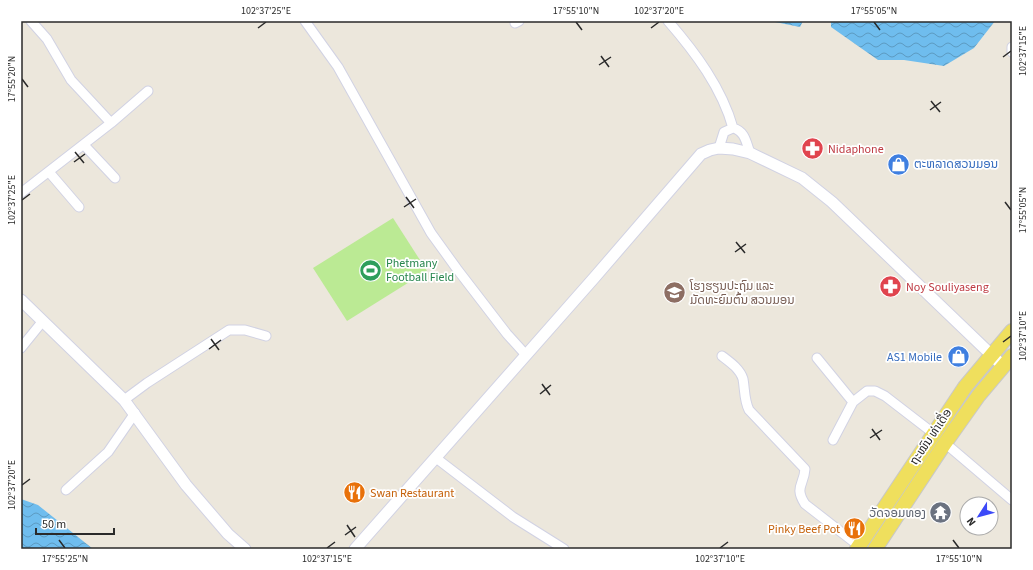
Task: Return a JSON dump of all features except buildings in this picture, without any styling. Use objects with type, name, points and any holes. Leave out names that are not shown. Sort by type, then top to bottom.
[{"type":"main road","name":"ຖະໝົນ ທ່າເດື່ອ","points":[[858,548],[965,387],[1012,331]]},
{"type":"main road","name":"ຖະໝົນ ທ່າເດື່ອ","points":[[875,549],[945,443],[979,395],[1008,361]]},
{"type":"street","points":[[31,21],[48,39],[71,80],[112,123]]},
{"type":"street","points":[[305,21],[338,67],[432,233],[457,269],[507,334],[526,355]]},
{"type":"street","points":[[668,21],[684,40],[708,74],[728,110],[733,128]]},
{"type":"street","points":[[1012,47],[1012,52]]},
{"type":"street","points":[[21,193],[112,123],[148,91]]},
{"type":"street","points":[[719,148],[724,132],[733,128],[739,130],[744,137],[750,154]]},
{"type":"street","points":[[84,145],[115,178]]},
{"type":"street","points":[[354,549],[436,458],[701,154],[710,150],[719,148],[733,149],[750,154],[802,178],[832,202],[992,354],[1008,361]]},
{"type":"street","points":[[49,172],[79,206]]},
{"type":"street","points":[[21,300],[124,400],[186,485],[228,534],[245,549]]},
{"type":"street","points":[[21,348],[42,322]]},
{"type":"street","points":[[124,400],[147,383],[229,330],[245,330],[266,336]]},
{"type":"street","points":[[722,356],[737,368],[743,378],[746,404],[750,410],[805,469],[805,475],[799,490],[805,504],[858,548]]},
{"type":"street","points":[[817,358],[853,402]]},
{"type":"street","points":[[833,440],[853,402],[867,391],[875,391],[884,396],[933,433]]},
{"type":"street","points":[[66,490],[108,452],[134,413]]},
{"type":"street","points":[[945,443],[1012,500]]},
{"type":"street","points":[[436,458],[513,517],[564,549]]},
{"type":"green space","name":"Phetmany Football Field","points":[[393,218],[427,271],[347,321],[313,268]]},
{"type":"water","points":[[770,21],[803,21],[800,27]]},
{"type":"water","points":[[831,21],[995,21],[974,48],[944,66],[904,60],[878,60],[831,27]]},
{"type":"water","points":[[21,499],[38,505],[93,549],[21,549]]},
{"type":"place","name":"Nidaphone","points":[[813,149]]},
{"type":"place","name":"ຕະຫລາດສວນມອນ","points":[[899,164]]},
{"type":"place","name":"Phetmany Football Field","points":[[370,270]]},
{"type":"place","name":"Noy Souliyaseng","points":[[890,287]]},
{"type":"place","name":"ໂຮງຮຽນປະຖົມ ແລະ ມັດທະຍົມຕົ້ນ ສວນມອນ","points":[[674,293]]},
{"type":"place","name":"AS1 Mobile","points":[[958,357]]},
{"type":"place","name":"Swan Restaurant","points":[[354,493]]},
{"type":"place","name":"ວັດຈອມທອງ","points":[[941,513]]},
{"type":"place","name":"Pinky Beef Pot","points":[[855,529]]}]
